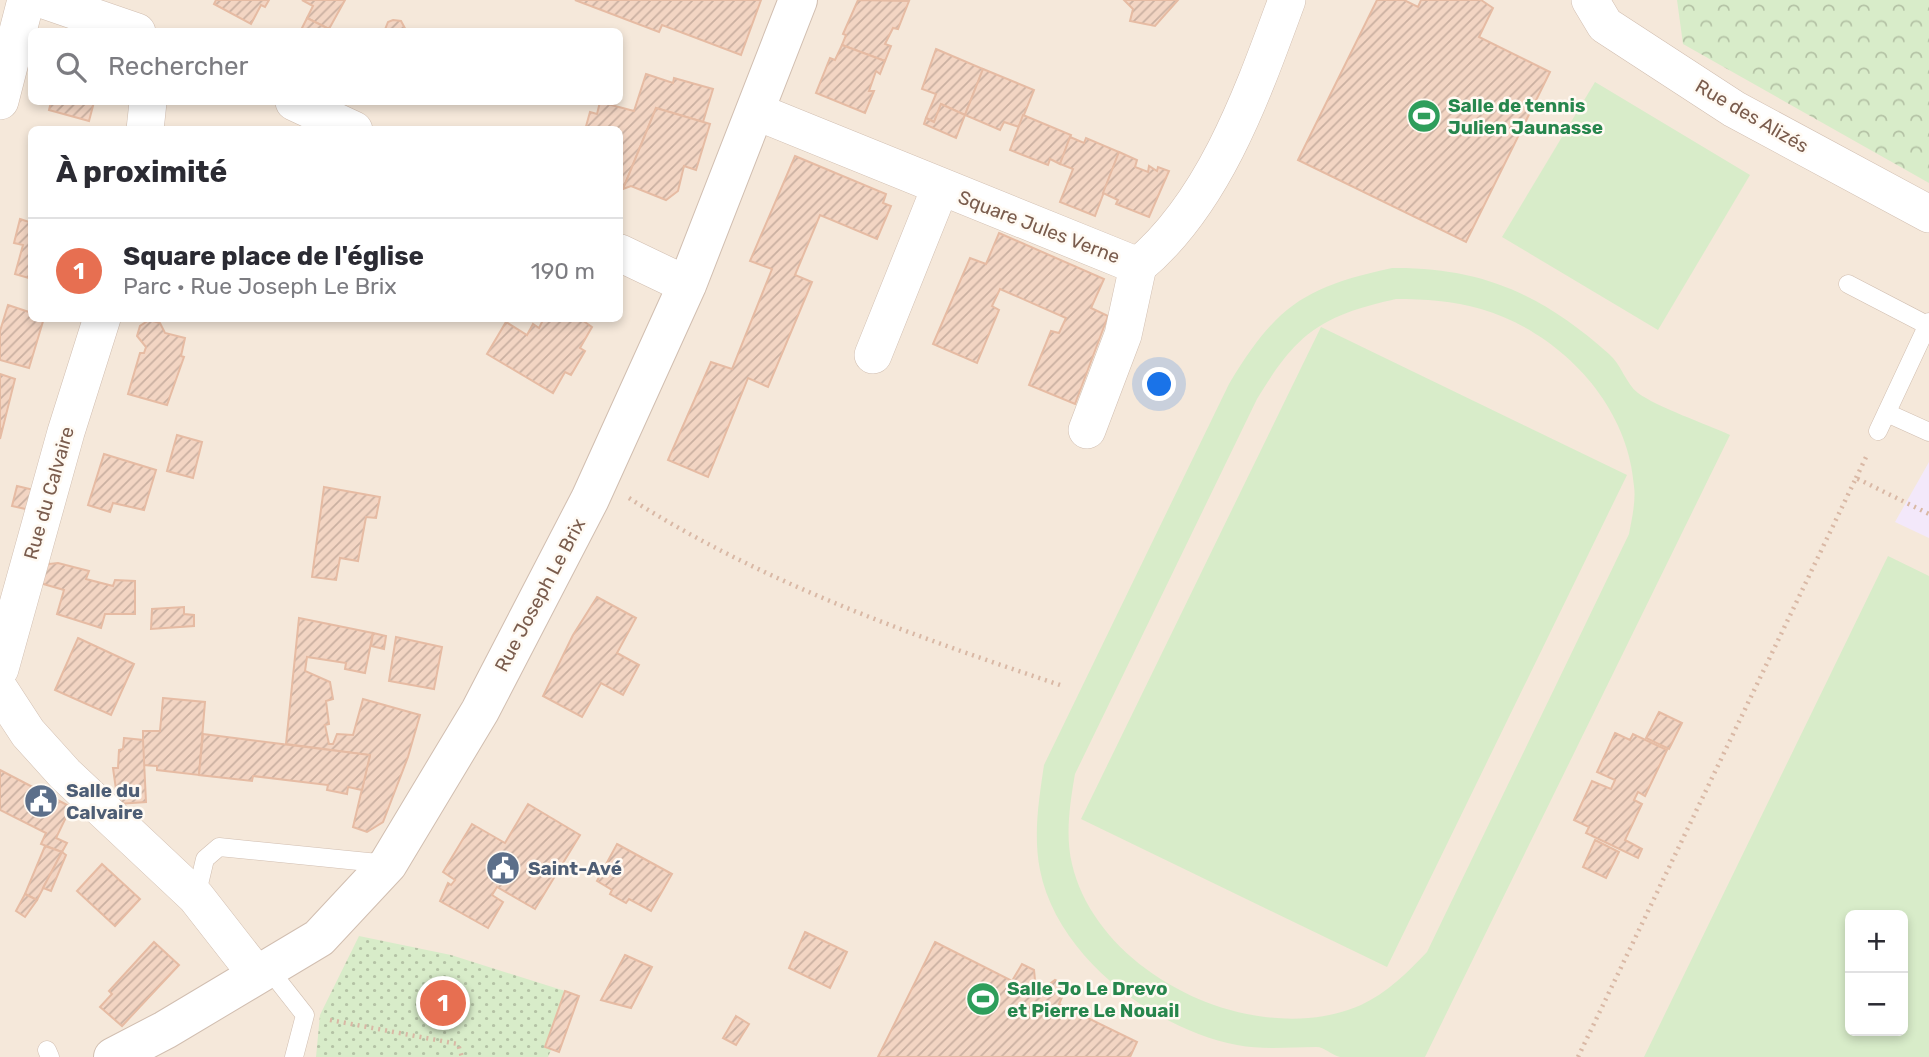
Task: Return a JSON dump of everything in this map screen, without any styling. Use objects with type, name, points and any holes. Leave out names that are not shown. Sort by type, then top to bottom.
[{"type":"street","points":[[0,101],[26,0]]},
{"type":"street","points":[[44,0],[125,28]]},
{"type":"street","name":"Rue Joseph Le Brix","points":[[113,1057],[319,938],[388,864],[480,710],[599,479],[687,285],[798,0]]},
{"type":"street","name":"Square Jules Verne","points":[[1087,430],[1123,335],[1138,266],[1158,250],[1221,158],[1287,0]]},
{"type":"street","name":"Rue des Alizés","points":[[1590,0],[1605,25],[1734,109],[1929,214]]},
{"type":"street","points":[[145,126],[148,105]]},
{"type":"street","points":[[300,105],[345,126]]},
{"type":"street","name":"Square Jules Verne","points":[[755,111],[1138,266]]},
{"type":"street","name":"Square Jules Verne","points":[[873,355],[940,188]]},
{"type":"street","points":[[623,254],[687,285]]},
{"type":"street","name":"Rue du Calvaire","points":[[0,669],[66,432],[101,322]]},
{"type":"street","points":[[0,690],[28,733],[65,775],[196,897],[263,971]]},
{"type":"lane","points":[[1848,284],[1928,323],[1878,430]]},
{"type":"lane","points":[[1887,413],[1929,432]]},
{"type":"lane","points":[[196,897],[205,859],[219,847],[388,864]]},
{"type":"lane","points":[[263,971],[305,1015],[294,1057]]},
{"type":"path","points":[[1578,1057],[1856,478],[1929,514]]},
{"type":"path","points":[[599,479],[683,533],[846,607],[960,652],[1063,686]]},
{"type":"path","points":[[305,1015],[458,1044],[462,1057]]},
{"type":"shaded area","points":[[0,0],[1929,0],[1929,1057],[0,1057]]},
{"type":"shaded area","points":[[1929,462],[1929,538],[1895,522]]},
{"type":"green space","points":[[1677,0],[1929,0],[1929,183],[1683,44]]},
{"type":"green space","points":[[1595,82],[1750,175],[1658,330],[1502,237]]},
{"type":"green space","points":[[1392,268],[1424,269],[1483,279],[1510,288],[1584,333],[1613,358],[1638,393],[1669,410],[1730,435],[1425,1057],[1340,1057],[1319,1047],[1247,1047],[1205,1036],[1174,1023],[1143,1006],[1114,984],[1088,959],[1066,932],[1050,902],[1038,857],[1037,817],[1044,765],[1229,384],[1262,336],[1295,304],[1314,292],[1362,275]],"holes":[[[1396,299],[1460,304],[1510,320],[1562,353],[1584,375],[1604,400],[1619,427],[1629,456],[1634,492],[1629,534],[1427,952],[1388,988],[1361,1005],[1320,1017],[1276,1018],[1231,1010],[1187,994],[1147,970],[1114,940],[1088,904],[1072,864],[1069,842],[1075,774],[1257,399],[1271,376],[1299,343],[1329,321],[1370,305]]]},
{"type":"green space","points":[[1321,327],[1627,475],[1387,967],[1081,819]]},
{"type":"green space","points":[[1888,556],[1929,576],[1929,1057],[1644,1057]]},
{"type":"green space","points":[[359,936],[451,955],[565,991],[545,1047],[551,1050],[548,1057],[316,1057],[320,1015]]},
{"type":"building","points":[[216,0],[269,0],[265,7],[261,5],[251,24],[214,4]]},
{"type":"building","points":[[302,0],[345,0],[330,28],[307,18],[313,6]]},
{"type":"building","points":[[575,0],[761,0],[741,55],[662,25],[659,32]]},
{"type":"building","points":[[858,0],[909,1],[898,29],[893,28],[885,44],[891,46],[885,61],[842,45],[846,35],[843,34]]},
{"type":"building","points":[[1124,0],[1178,0],[1155,26],[1130,21],[1133,9]]},
{"type":"building","name":"Salle de tennis Julien Jaunasse","points":[[1377,0],[1404,0],[1418,7],[1421,0],[1481,0],[1493,8],[1479,37],[1550,72],[1466,242],[1298,160]]},
{"type":"building","points":[[307,18],[327,28],[302,28]]},
{"type":"building","points":[[401,21],[405,28],[386,28],[388,22]]},
{"type":"building","points":[[842,45],[885,61],[880,74],[876,71],[869,91],[874,91],[865,113],[816,93],[830,58],[835,60]]},
{"type":"building","points":[[936,49],[983,69],[965,115],[941,104],[934,122],[926,118],[936,94],[922,89]]},
{"type":"building","points":[[983,69],[1034,90],[1019,127],[1004,122],[1000,130],[965,115]]},
{"type":"building","points":[[646,74],[673,83],[674,78],[713,89],[703,122],[656,108],[623,189],[623,126],[586,126],[590,112],[597,114],[599,105],[634,111]]},
{"type":"building","points":[[941,104],[965,115],[956,138],[924,124],[926,118],[934,122]]},
{"type":"building","points":[[50,105],[93,105],[89,121],[49,110]]},
{"type":"building","points":[[656,108],[710,124],[696,170],[684,166],[678,191],[666,200],[631,186],[623,189]]},
{"type":"building","points":[[1023,115],[1071,135],[1060,164],[1050,159],[1048,165],[1010,150]]},
{"type":"building","points":[[1070,137],[1084,143],[1086,138],[1119,152],[1095,216],[1060,202],[1073,169],[1060,164]]},
{"type":"building","points":[[1119,152],[1137,160],[1135,167],[1148,172],[1149,166],[1157,171],[1158,167],[1169,171],[1149,217],[1116,204],[1118,200],[1103,193]]},
{"type":"building","points":[[795,156],[886,194],[883,203],[891,206],[877,239],[820,215],[795,275],[812,282],[768,387],[748,378],[708,477],[668,460],[711,362],[732,369],[772,269],[750,261]]},
{"type":"building","points":[[20,219],[28,222],[28,278],[15,274],[23,245],[14,243]]},
{"type":"building","points":[[999,233],[1104,279],[1091,308],[1108,316],[1075,404],[1029,385],[1051,331],[1059,333],[1066,318],[1000,289],[992,306],[999,310],[977,363],[933,344],[970,258],[986,264]]},
{"type":"building","points":[[8,305],[28,312],[28,322],[43,322],[29,368],[0,360],[0,331]]},
{"type":"building","points":[[146,322],[156,322],[160,323],[165,333],[185,338],[181,356],[184,357],[167,405],[128,394],[140,353],[144,353],[146,347],[137,336],[140,326]]},
{"type":"building","points":[[506,322],[527,335],[533,324],[539,328],[542,322],[585,322],[592,327],[580,348],[585,351],[571,375],[565,372],[553,393],[487,354]]},
{"type":"building","points":[[0,374],[15,379],[0,439]]},
{"type":"building","points":[[177,435],[202,442],[193,478],[167,471]]},
{"type":"building","points":[[104,454],[156,470],[144,510],[113,503],[110,512],[88,505]]},
{"type":"building","points":[[17,486],[34,490],[30,510],[12,506]]},
{"type":"building","points":[[324,487],[380,497],[376,518],[366,517],[358,561],[340,558],[336,580],[312,577]]},
{"type":"building","points":[[48,561],[49,564],[58,563],[89,571],[86,579],[113,586],[115,580],[135,581],[135,614],[105,614],[101,628],[57,614],[64,590],[40,583]]},
{"type":"building","points":[[597,597],[636,618],[617,653],[639,665],[623,695],[601,683],[582,717],[543,696],[573,635]]},
{"type":"building","points":[[184,607],[184,614],[194,615],[194,626],[151,629],[152,609]]},
{"type":"building","points":[[299,618],[373,633],[365,673],[345,669],[346,663],[307,657],[305,671],[330,682],[333,699],[326,701],[329,724],[325,725],[329,744],[333,744],[337,734],[353,735],[363,699],[420,715],[408,757],[383,822],[367,832],[353,827],[370,755],[286,744]]},
{"type":"building","points":[[373,633],[386,636],[384,649],[371,646]]},
{"type":"building","points":[[396,637],[442,647],[434,689],[389,681]]},
{"type":"building","points":[[78,638],[134,664],[111,715],[55,690]]},
{"type":"building","points":[[163,698],[205,702],[199,775],[157,770],[157,766],[143,765],[143,731],[160,731]]},
{"type":"building","points":[[1659,712],[1682,723],[1669,749],[1646,738]]},
{"type":"building","points":[[1615,733],[1630,740],[1633,734],[1667,750],[1645,796],[1638,792],[1634,800],[1642,804],[1625,840],[1642,849],[1638,858],[1586,833],[1589,827],[1574,820],[1592,781],[1611,789],[1615,780],[1597,772]]},
{"type":"building","points":[[203,734],[370,755],[362,790],[348,787],[347,794],[327,790],[328,785],[253,776],[252,781],[199,775]]},
{"type":"building","points":[[124,738],[143,740],[146,802],[118,804],[113,768],[118,768],[119,750],[123,749]]},
{"type":"building","points":[[0,770],[71,807],[56,838],[67,843],[62,852],[41,844],[46,833],[0,810]]},
{"type":"building","name":"Saint-Avé","points":[[528,804],[580,835],[535,909],[497,887],[492,895],[503,902],[488,928],[440,901],[448,883],[451,885],[455,880],[443,872],[472,824],[505,843]]},
{"type":"building","points":[[1595,840],[1619,852],[1606,878],[1583,867]]},
{"type":"building","points":[[617,844],[672,874],[651,911],[629,899],[626,903],[610,894],[612,890],[597,881]]},
{"type":"building","points":[[45,846],[62,852],[37,900],[25,894]]},
{"type":"building","points":[[62,852],[66,855],[51,891],[43,888]]},
{"type":"building","points":[[102,864],[140,899],[115,926],[77,891]]},
{"type":"building","points":[[25,894],[37,900],[25,917],[16,911]]},
{"type":"building","points":[[805,932],[847,952],[830,988],[789,968]]},
{"type":"building","points":[[154,942],[179,965],[122,1026],[100,1007],[112,994],[109,991]]},
{"type":"building","name":"Salle Jo Le Drevo et Pierre Le Nouail","points":[[935,942],[1012,981],[1022,964],[1034,970],[1035,980],[1030,989],[1042,995],[1047,986],[1055,980],[1067,986],[1059,1004],[1137,1042],[1130,1057],[878,1057]]},
{"type":"building","points":[[625,955],[652,967],[631,1008],[601,1000]]},
{"type":"building","points":[[565,991],[579,996],[559,1052],[545,1047]]},
{"type":"building","points":[[736,1016],[749,1024],[736,1045],[723,1038]]},
{"type":"place","name":"Salle de tennis Julien Jaunasse","points":[[1424,116]]},
{"type":"place","name":"Salle du Calvaire","points":[[41,801]]},
{"type":"place","name":"Saint-Avé","points":[[503,868]]},
{"type":"place","name":"Salle Jo Le Drevo et Pierre Le Nouail","points":[[983,999]]},
{"type":"place","name":"Square place de l'église","points":[[443,1003]]}]
